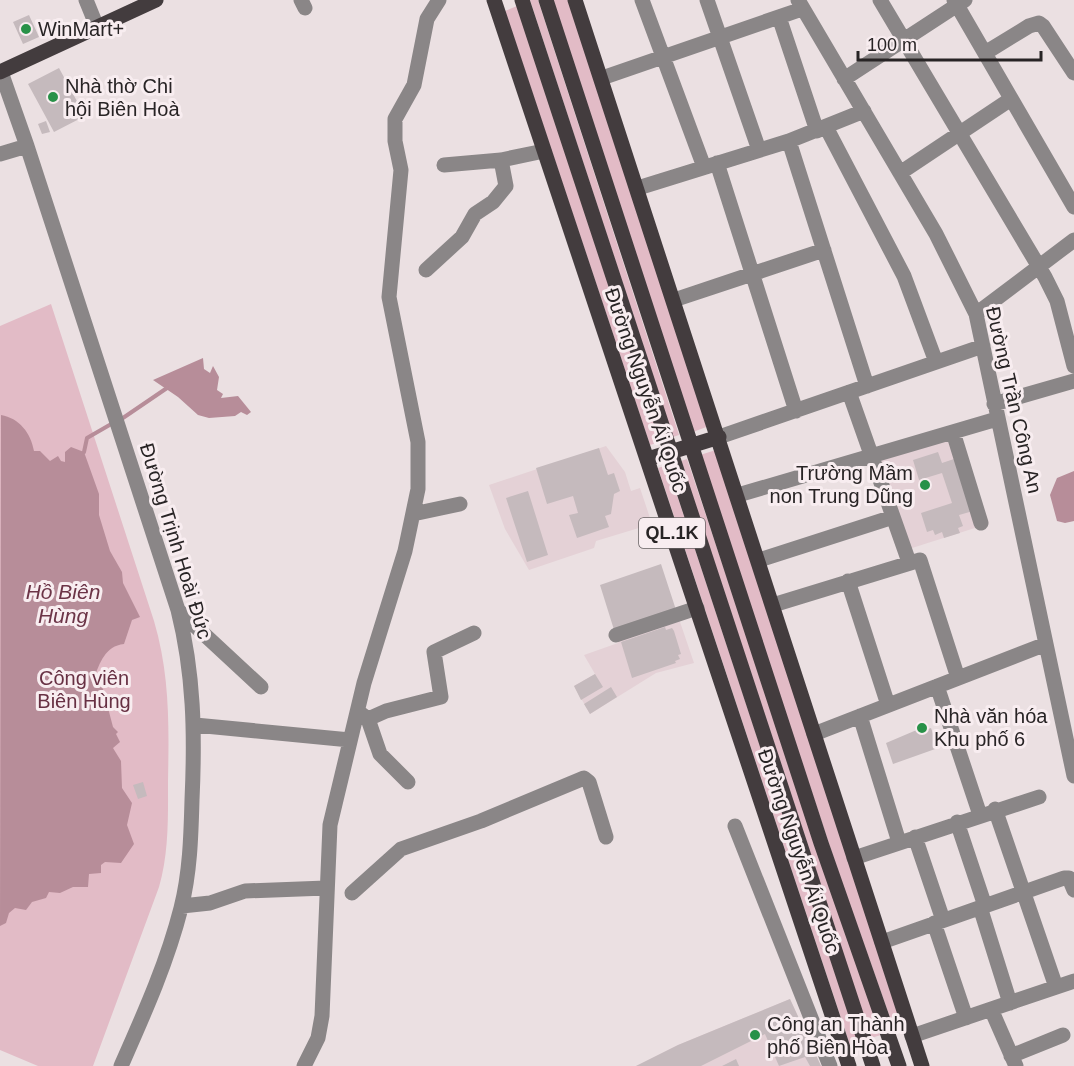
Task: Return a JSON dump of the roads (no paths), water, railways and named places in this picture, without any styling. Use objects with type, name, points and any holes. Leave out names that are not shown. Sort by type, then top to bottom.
[{"type":"main road","points":[[0,72],[156,0]]},
{"type":"main road","name":"Đường Nguyễn Ái Quốc","points":[[494,0],[648,459],[840,1065]]},
{"type":"main road","name":"Đường Nguyễn Ái Quốc","points":[[522,0],[871,1059]]},
{"type":"main road","name":"Đường Nguyễn Ái Quốc","points":[[546,0],[690,446],[818,832],[899,1066]]},
{"type":"main road","points":[[575,0],[922,1066]]},
{"type":"main road","points":[[648,459],[719,437]]},
{"type":"main road","points":[[840,1065],[871,1059],[892,1044],[912,1036]]},
{"type":"street","points":[[86,0],[97,27]]},
{"type":"street","points":[[304,1066],[318,1038],[322,1016],[330,825],[350,740],[363,715],[405,551],[418,489],[418,442],[388,297],[401,170],[395,141],[394,119],[414,85],[427,19],[439,0]]},
{"type":"street","points":[[642,0],[710,165],[752,275],[796,411]]},
{"type":"street","points":[[707,0],[759,150]]},
{"type":"street","points":[[880,0],[1039,266],[1057,301],[1074,366]]},
{"type":"street","points":[[844,79],[959,2],[985,53],[1074,207]]},
{"type":"street","points":[[602,78],[779,17],[800,4]]},
{"type":"street","name":"Đường Trần Công An","points":[[800,4],[958,274],[976,314],[1074,776]]},
{"type":"street","points":[[779,17],[821,129],[904,276],[936,362]]},
{"type":"street","points":[[985,53],[1029,26],[1039,23],[1074,73]]},
{"type":"street","name":"Đường Trịnh Hoài Đức","points":[[0,72],[27,146],[178,610],[192,679],[195,725],[190,847],[182,906],[160,976],[121,1066]]},
{"type":"street","points":[[900,173],[1011,99]]},
{"type":"street","points":[[638,188],[789,141],[864,111]]},
{"type":"street","points":[[789,141],[867,386]]},
{"type":"street","points":[[0,154],[27,146]]},
{"type":"street","points":[[444,165],[501,160],[544,151]]},
{"type":"street","points":[[426,270],[462,237],[475,214],[493,202],[506,186],[501,160]]},
{"type":"street","points":[[976,314],[1074,240]]},
{"type":"street","points":[[674,300],[824,250]]},
{"type":"street","points":[[719,437],[982,346]]},
{"type":"street","points":[[994,404],[1074,381]]},
{"type":"street","points":[[849,392],[909,562]]},
{"type":"street","points":[[738,495],[997,420]]},
{"type":"street","points":[[953,432],[981,524]]},
{"type":"street","points":[[413,514],[460,504]]},
{"type":"street","points":[[759,560],[893,517]]},
{"type":"street","points":[[772,605],[917,559],[923,564],[958,678]]},
{"type":"street","points":[[848,581],[888,705]]},
{"type":"street","points":[[616,635],[696,608]]},
{"type":"street","points":[[178,610],[261,687]]},
{"type":"street","points":[[363,715],[441,697],[434,652],[474,633]]},
{"type":"street","points":[[814,734],[1046,644]]},
{"type":"street","points":[[937,686],[980,815]]},
{"type":"street","points":[[363,715],[380,754],[408,782]]},
{"type":"street","points":[[860,716],[899,842]]},
{"type":"street","points":[[195,725],[350,740]]},
{"type":"street","points":[[352,893],[401,849],[481,821],[584,778],[589,782],[606,837]]},
{"type":"street","points":[[854,858],[995,809],[1039,797]]},
{"type":"street","points":[[995,809],[1056,987]]},
{"type":"street","points":[[957,822],[1010,1003]]},
{"type":"street","points":[[735,826],[840,1065]]},
{"type":"street","points":[[915,837],[966,1018]]},
{"type":"street","points":[[882,942],[1066,877],[1070,878],[1074,890]]},
{"type":"street","points":[[182,906],[210,903],[245,891],[326,888]]},
{"type":"street","points":[[912,1036],[1074,981]]},
{"type":"street","points":[[991,1009],[1014,1061],[1063,1035]]},
{"type":"water","points":[[203,358],[204,369],[210,373],[213,366],[219,377],[217,390],[223,394],[221,398],[238,396],[251,412],[247,415],[241,412],[235,416],[209,418],[198,415],[178,397],[153,380]]},
{"type":"water","name":"Hồ Biên Hùng","points":[[1,415],[19,423],[27,432],[34,451],[40,451],[50,461],[58,456],[61,461],[65,462],[65,452],[71,447],[84,452],[99,494],[99,515],[110,551],[122,572],[123,583],[140,617],[132,620],[124,644],[112,648],[104,656],[94,678],[103,689],[113,727],[118,732],[116,734],[120,742],[113,748],[121,761],[122,788],[132,803],[127,825],[134,844],[121,863],[105,862],[101,865],[101,873],[89,874],[88,887],[73,887],[60,893],[49,892],[46,898],[32,902],[26,910],[15,908],[9,913],[6,923],[0,926]]},
{"type":"water","points":[[1074,471],[1074,521],[1065,523],[1057,521],[1050,495],[1057,478]]},
{"type":"waterway","points":[[120,420],[167,388]]},
{"type":"waterway","points":[[84,452],[87,438],[113,423]]},
{"type":"place","name":"WinMart+","points":[[26,29]]},
{"type":"place","name":"Nhà thờ Chi hội Biên Hoà","points":[[53,97]]},
{"type":"place","name":"Trường Mầm non Trung Dũng","points":[[925,485]]},
{"type":"place","name":"Nhà văn hóa Khu phố 6","points":[[922,728]]},
{"type":"place","name":"Công an Thành phố Biên Hòa","points":[[755,1035]]},
{"type":"park label","name":"Công viên Biên Hùng","points":[[84,690]]}]
